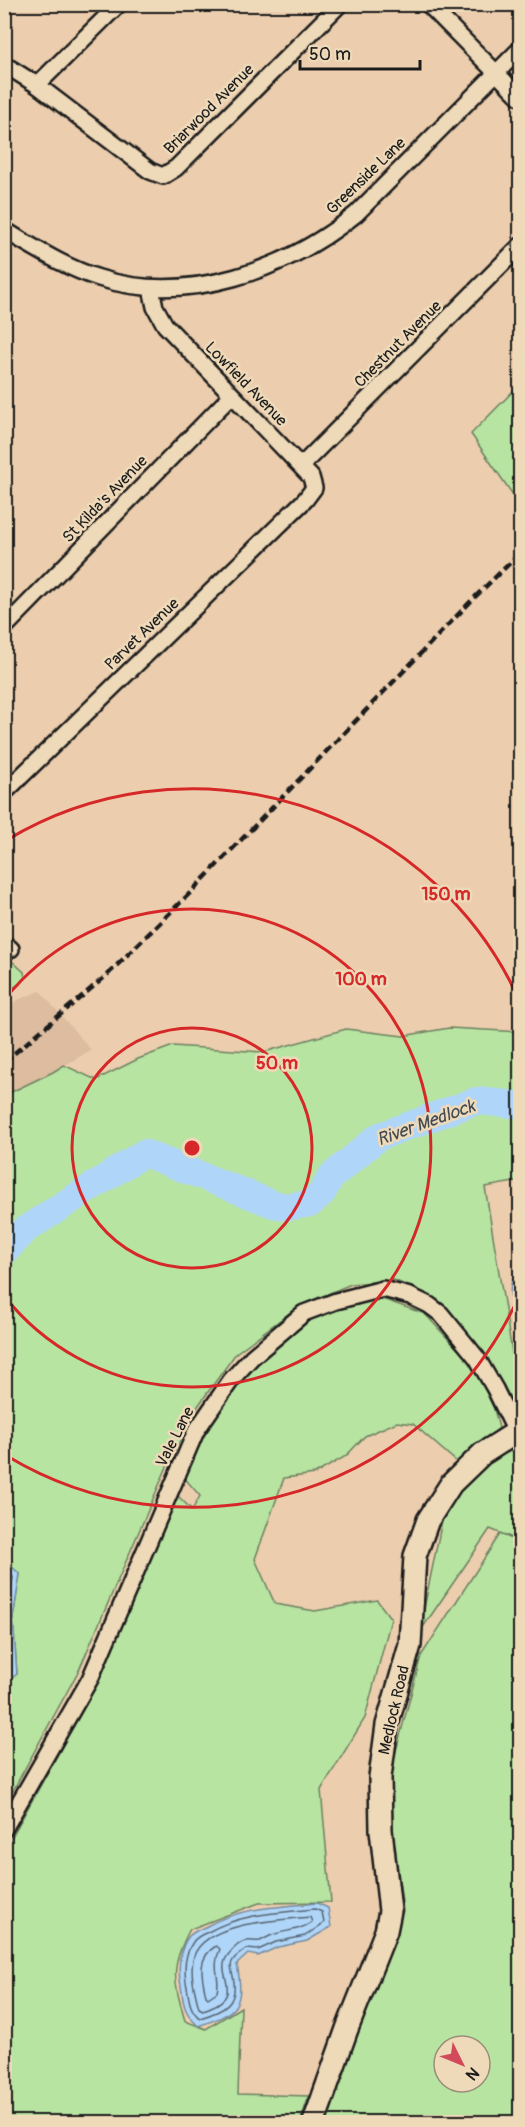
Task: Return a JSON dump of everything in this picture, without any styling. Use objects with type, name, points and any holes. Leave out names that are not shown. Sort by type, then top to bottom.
[{"type":"street","points":[[37,85],[119,4]]},
{"type":"street","name":"Briarwood Avenue","points":[[4,68],[10,68],[37,85],[150,171],[163,177],[176,168],[340,4]]},
{"type":"street","points":[[428,4],[520,97]]},
{"type":"street","name":"Greenside Lane","points":[[4,230],[57,262],[100,278],[151,288],[219,282],[267,267],[330,235],[356,214],[520,48]]},
{"type":"street","name":"Chestnut Avenue","points":[[301,466],[520,246]]},
{"type":"street","name":"Lowfield Avenue","points":[[151,288],[155,307],[165,326],[311,477],[314,488],[305,500]]},
{"type":"street","name":"St Kilda's Avenue","points":[[4,628],[231,396]]},
{"type":"street","name":"Parvet Avenue","points":[[4,793],[305,500]]},
{"type":"street","name":"Vale Lane","points":[[4,1829],[90,1679],[196,1431],[225,1389],[252,1357],[304,1313],[336,1300],[383,1288],[410,1296],[429,1305],[441,1314],[477,1358],[518,1431]]},
{"type":"street","name":"Medlock Road","points":[[314,2122],[347,2029],[386,1931],[390,1911],[381,1830],[380,1777],[387,1725],[410,1645],[415,1556],[428,1520],[452,1484],[482,1454],[518,1431]]},
{"type":"shaded area","points":[[40,991],[91,1050],[53,1072],[5,1095],[5,1007]]},
{"type":"green space","points":[[520,384],[520,505],[471,434]]},
{"type":"green space","points":[[4,954],[24,972],[25,977],[20,984],[5,992]]},
{"type":"green space","points":[[449,1028],[520,1032],[520,1181],[485,1187],[520,1401],[520,1415],[476,1342],[434,1298],[394,1280],[351,1284],[299,1306],[236,1353],[198,1406],[169,1462],[79,1670],[5,1805],[5,1683],[17,1674],[13,1618],[20,1574],[4,1561],[5,1095],[64,1065],[96,1080],[138,1059],[173,1046],[264,1052],[346,1029],[403,1036]]},
{"type":"green space","points":[[371,1299],[385,1300],[425,1314],[475,1368],[494,1409],[499,1428],[458,1463],[413,1424],[397,1422],[365,1436],[346,1456],[315,1474],[284,1478],[255,1559],[275,1604],[315,1611],[377,1600],[391,1619],[365,1718],[321,1790],[331,1902],[259,1903],[190,1929],[176,1965],[176,1985],[185,2021],[206,2029],[241,2007],[238,2094],[309,2096],[300,2122],[5,2122],[5,1849],[100,1679],[176,1494],[192,1510],[200,1496],[182,1475],[209,1421],[245,1372],[275,1341],[292,1328],[326,1310]]},
{"type":"green space","points":[[520,1439],[520,1541],[490,1529],[419,1633],[445,1506],[484,1460]]},
{"type":"green space","points":[[500,1534],[520,1542],[520,2122],[323,2122],[403,1911],[387,1785],[421,1656]]},
{"type":"water","points":[[520,1268],[520,1314],[513,1303],[510,1291],[513,1279]]},
{"type":"water","points":[[5,1561],[20,1574],[13,1618],[17,1674],[5,1683]]},
{"type":"water","points":[[317,1903],[328,1908],[331,1927],[307,1941],[278,1947],[258,1956],[248,1954],[237,1964],[240,1990],[235,2006],[222,2017],[198,2026],[186,2010],[179,1975],[182,1951],[189,1936],[232,1915],[274,1907]]},
{"type":"waterway","name":"River Medlock","points":[[4,1252],[26,1229],[144,1153],[273,1204],[287,1207],[311,1203],[322,1193],[331,1177],[378,1137],[476,1101],[520,1105]]},
{"type":"railway","points":[[4,1062],[106,976],[190,893],[520,553]]}]
